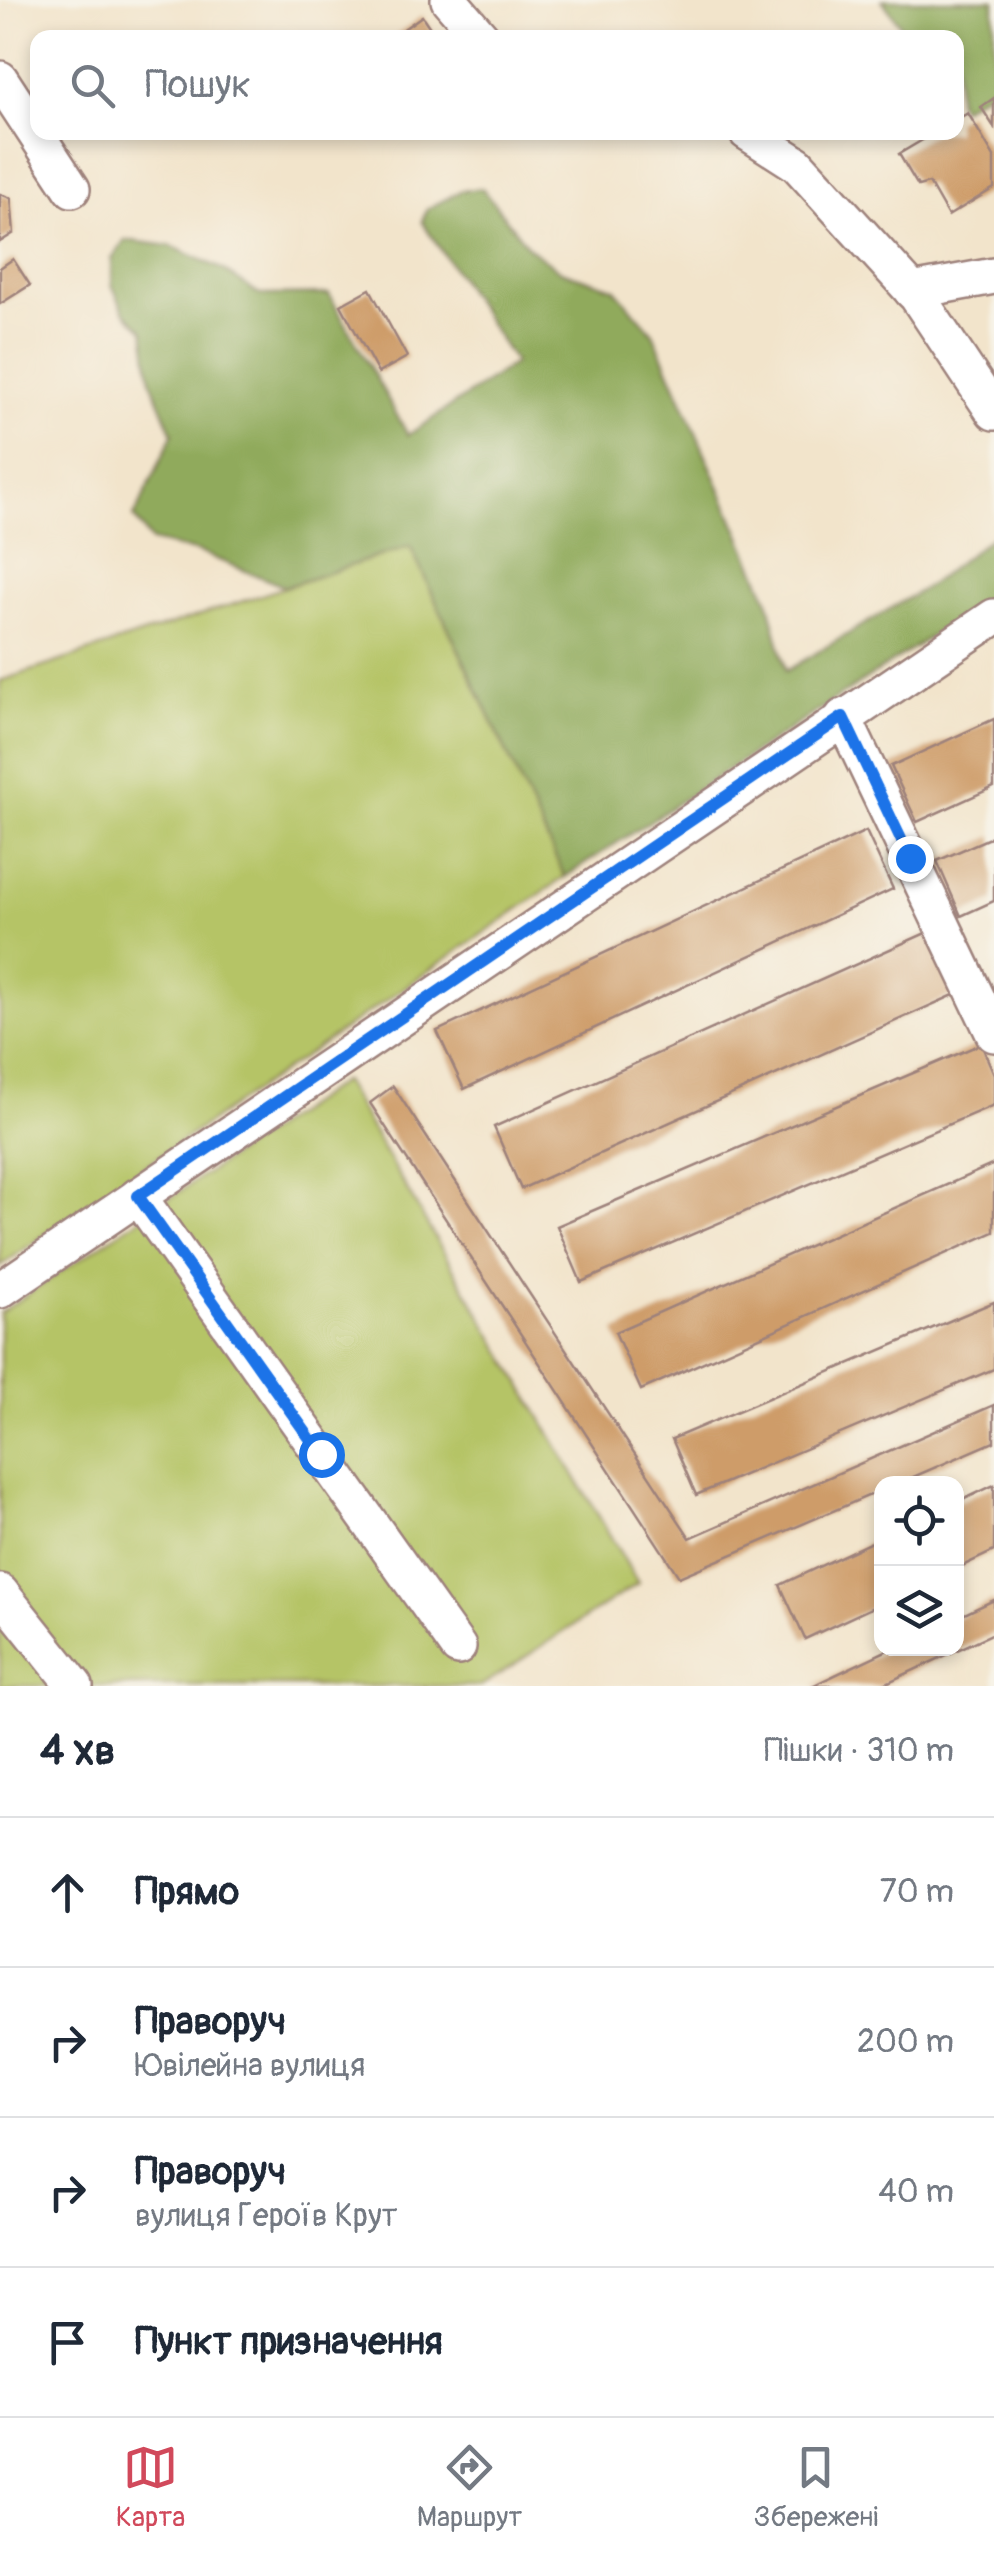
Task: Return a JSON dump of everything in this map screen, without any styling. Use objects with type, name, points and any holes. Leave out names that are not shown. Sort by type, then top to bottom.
[{"type":"street","points":[[448,0],[475,30]]},
{"type":"street","points":[[0,79],[30,125]]},
{"type":"street","points":[[40,140],[72,189]]},
{"type":"street","points":[[760,140],[797,164],[912,290],[994,412]]},
{"type":"street","points":[[912,290],[994,276]]},
{"type":"street","points":[[0,1290],[994,616]]},
{"type":"street","points":[[843,717],[994,1034]]},
{"type":"street","points":[[138,1196],[458,1648]]},
{"type":"street","points":[[0,1592],[75,1686]]},
{"type":"green space","points":[[882,0],[994,0],[994,87],[964,106],[964,30],[904,30]]},
{"type":"green space","points":[[482,188],[529,248],[561,271],[614,288],[653,333],[768,599],[786,671],[928,586],[994,535],[994,595],[565,877],[410,546],[285,587],[199,552],[151,541],[134,517],[173,434],[151,381],[144,330],[124,311],[112,285],[112,259],[125,240],[171,246],[222,269],[260,295],[329,294],[408,435],[515,363],[422,221],[427,209],[461,191]]},
{"type":"green space","points":[[410,546],[565,877],[0,1266],[0,681]]},
{"type":"green space","points":[[343,1081],[638,1583],[481,1686],[0,1686],[0,1313]]},
{"type":"building","points":[[422,16],[432,30],[402,30]]},
{"type":"building","points":[[994,98],[994,127],[981,107]]},
{"type":"building","points":[[968,113],[994,157],[994,188],[948,216],[929,183],[918,186],[899,154],[923,140],[964,140],[964,115]]},
{"type":"building","points":[[0,194],[11,198],[14,233],[0,242]]},
{"type":"building","points":[[13,259],[30,285],[0,304],[0,268]]},
{"type":"building","points":[[370,289],[407,357],[378,373],[341,305]]},
{"type":"building","points":[[994,719],[994,787],[917,822],[891,766]]},
{"type":"building","points":[[866,831],[893,889],[464,1089],[437,1031]]},
{"type":"building","points":[[994,836],[994,901],[961,916],[937,861]]},
{"type":"building","points":[[928,932],[956,994],[521,1189],[494,1127]]},
{"type":"building","points":[[981,1044],[994,1074],[994,1105],[581,1282],[557,1226]]},
{"type":"building","points":[[393,1086],[690,1538],[994,1405],[994,1442],[915,1476],[874,1476],[874,1493],[679,1577],[370,1103]]},
{"type":"building","points":[[994,1164],[994,1232],[641,1390],[615,1332]]},
{"type":"building","points":[[994,1302],[994,1369],[696,1495],[672,1439]]},
{"type":"building","points":[[994,1485],[994,1551],[964,1565],[964,1499]]},
{"type":"building","points":[[874,1541],[874,1607],[805,1639],[780,1585]]},
{"type":"building","points":[[994,1600],[994,1633],[964,1647],[964,1614]]},
{"type":"building","points":[[875,1656],[945,1656],[880,1686],[812,1686]]},
{"type":"route","points":[[321,1454],[138,1196],[843,717],[910,858]]}]
